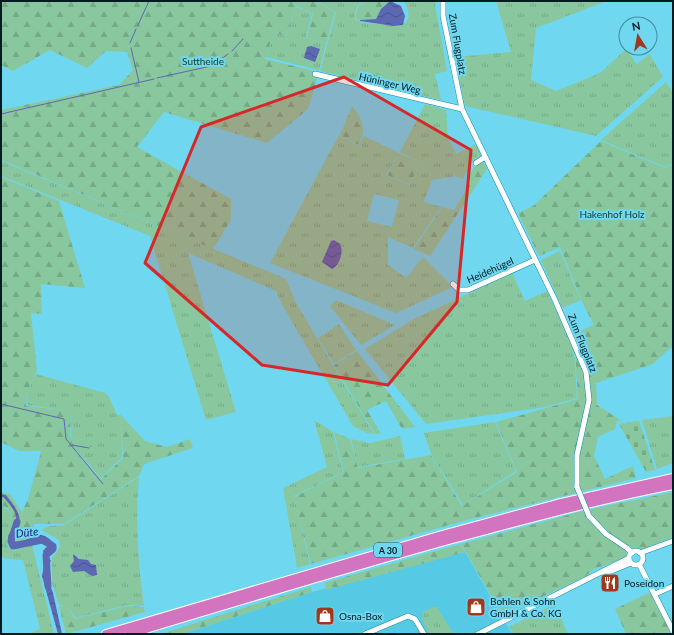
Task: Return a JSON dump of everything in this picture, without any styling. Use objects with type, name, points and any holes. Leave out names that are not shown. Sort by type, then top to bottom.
[{"type":"highway","name":"A 30","points":[[106,634],[442,535],[571,501],[673,478]]},
{"type":"highway","name":"A 30","points":[[129,634],[342,570],[489,529],[590,503],[673,485]]},
{"type":"street","name":"Zum Flugplatz","points":[[443,1],[443,16],[462,109],[576,345],[588,379],[589,400],[576,468],[577,488],[589,516],[606,534],[627,548],[631,558]]},
{"type":"street","name":"Hüninger Weg","points":[[315,74],[462,109]]},
{"type":"street","points":[[476,163],[485,157]]},
{"type":"street","name":"Heidehügel","points":[[453,284],[459,290],[468,290],[535,260]]},
{"type":"street","points":[[673,542],[642,556],[639,564],[673,631]]},
{"type":"street","points":[[478,634],[631,558],[636,552],[642,556]]},
{"type":"street","points":[[631,558],[635,565],[639,564]]},
{"type":"street","points":[[655,594],[673,586]]},
{"type":"street","points":[[365,634],[408,616],[415,619],[424,634]]},
{"type":"highlighted area","points":[[344,77],[471,150],[457,302],[388,385],[262,365],[145,263],[201,127]]},
{"type":"shaded area","points":[[465,552],[512,634],[182,634],[312,592]]},
{"type":"green space","name":"Suttheide","points":[[1,1],[315,1],[335,12],[326,44],[307,38],[313,13],[296,6],[286,36],[274,33],[265,59],[319,72],[308,109],[267,143],[164,112],[137,147],[231,199],[231,220],[213,249],[1,160],[1,110],[119,85],[133,70],[127,52],[106,51],[87,68],[50,50],[13,71],[1,65]]},
{"type":"green space","points":[[316,1],[365,1],[360,4],[357,9],[355,20],[364,23],[401,26],[407,21],[408,18],[407,8],[404,1],[436,1],[435,5],[447,71],[435,74],[441,100],[320,71],[336,12]]},
{"type":"green space","points":[[367,1],[390,1],[381,9],[376,19],[360,21],[356,19],[357,11],[362,4]]},
{"type":"green space","points":[[496,1],[607,1],[536,28],[531,80],[556,91],[600,73],[618,56],[632,56],[636,64],[647,56],[651,56],[663,77],[596,136],[465,106],[455,57],[511,52]]},
{"type":"green space","points":[[296,7],[312,13],[306,38],[326,44],[319,70],[266,57],[274,33],[286,36]]},
{"type":"green space","points":[[666,82],[673,93],[673,163],[665,167],[601,140]]},
{"type":"green space","points":[[425,104],[446,110],[448,138],[456,154],[476,144],[481,155],[471,163],[463,179],[455,176],[432,180],[424,202],[441,207],[413,248],[388,237],[388,265],[406,278],[423,257],[453,287],[396,313],[270,263],[339,135],[358,146],[364,136],[399,153],[386,175],[409,185],[421,163],[400,152]],"holes":[[[374,194],[399,200],[392,227],[367,221]]]},
{"type":"green space","points":[[352,106],[361,120],[363,129],[358,145],[340,135]]},
{"type":"green space","name":"Hakenhof Holz","points":[[601,141],[665,168],[673,164],[673,348],[669,349],[653,364],[596,383],[597,405],[622,421],[617,421],[615,429],[598,437],[594,456],[605,479],[633,466],[636,478],[467,520],[311,564],[294,497],[344,472],[334,432],[350,439],[358,468],[431,455],[462,506],[517,472],[496,422],[578,399],[574,334],[594,325],[584,306],[560,247],[539,256],[518,213],[533,206]]},
{"type":"green space","points":[[399,153],[421,163],[409,184],[387,175]]},
{"type":"green space","points":[[1,161],[286,279],[296,303],[374,434],[367,433],[353,426],[284,308],[276,291],[188,253],[236,412],[206,420],[150,236],[1,176]]},
{"type":"green space","points":[[483,161],[487,169],[430,256],[414,249],[442,207],[454,210],[471,182],[467,180],[474,167]]},
{"type":"green space","points":[[1,177],[59,201],[85,288],[41,284],[42,314],[31,313],[37,371],[27,391],[26,406],[71,411],[70,438],[88,440],[94,450],[75,451],[101,479],[123,458],[121,415],[145,441],[167,447],[190,439],[193,448],[144,464],[139,476],[64,524],[34,524],[32,545],[12,550],[3,540],[12,519],[8,509],[1,504],[1,492],[10,494],[22,512],[28,499],[41,451],[19,451],[1,442]]},
{"type":"green space","points":[[560,251],[581,300],[562,308],[541,260]]},
{"type":"green space","points":[[512,273],[525,301],[547,291],[574,349],[577,398],[545,407],[426,424],[365,349],[412,320]]},
{"type":"green space","points":[[336,300],[395,325],[361,345],[330,306]]},
{"type":"green space","points":[[339,324],[356,350],[334,364],[318,338]]},
{"type":"green space","points":[[357,351],[415,427],[402,429],[386,401],[367,410],[381,434],[375,434],[334,365]]},
{"type":"green space","points":[[36,374],[105,393],[109,397],[117,415],[121,415],[122,457],[101,478],[76,450],[94,450],[88,440],[71,438],[71,411],[27,405],[27,391]]},
{"type":"green space","points":[[673,416],[673,463],[657,469],[642,420]]},
{"type":"green space","points":[[314,420],[333,432],[343,472],[294,496],[310,564],[297,568],[283,488],[327,467]]},
{"type":"green space","points":[[639,421],[655,470],[646,472],[619,424]]},
{"type":"green space","points":[[495,422],[516,471],[463,505],[431,454],[424,433]]},
{"type":"green space","points":[[400,436],[405,459],[358,467],[351,439],[370,443]]},
{"type":"green space","points":[[139,477],[137,510],[138,542],[144,606],[127,605],[76,618],[67,606],[59,605],[52,583],[52,558],[60,547],[59,540],[41,530],[49,526],[64,525]]},
{"type":"green space","points":[[673,492],[673,537],[642,550],[630,547],[625,550],[627,554],[625,558],[594,569],[586,576],[503,616],[461,544],[582,511]]},
{"type":"green space","points":[[1,505],[8,510],[12,520],[3,541],[12,551],[32,545],[54,634],[28,634],[40,629],[23,560],[5,558],[1,556]]},
{"type":"green space","points":[[460,544],[465,552],[326,590],[324,583]]},
{"type":"green space","points":[[311,587],[312,592],[182,634],[160,634]]},
{"type":"green space","points":[[651,592],[671,632],[666,634],[626,634],[615,609]]},
{"type":"green space","points":[[555,604],[568,634],[514,634],[509,627]]},
{"type":"green space","points":[[59,606],[67,606],[75,619],[127,606],[144,607],[145,612],[66,634]]},
{"type":"green space","points":[[436,606],[454,634],[429,634],[422,619],[422,612]]},
{"type":"water","points":[[390,1],[401,6],[405,16],[403,25],[394,26],[360,21],[376,19],[381,9]]},
{"type":"water","points":[[311,46],[320,49],[315,62],[304,58],[307,47]]},
{"type":"water","points":[[334,240],[340,244],[342,250],[339,261],[332,269],[322,262],[331,241]]},
{"type":"water","points":[[1,494],[6,495],[16,508],[20,520],[13,534],[12,541],[24,541],[33,536],[42,535],[54,543],[52,549],[48,552],[48,557],[51,561],[47,568],[47,577],[53,593],[62,634],[58,634],[42,576],[45,560],[43,551],[49,544],[36,540],[11,545],[8,536],[15,525],[16,515],[8,502],[3,497],[1,498]]},
{"type":"water","points":[[73,554],[79,559],[88,560],[91,564],[96,565],[97,575],[92,576],[84,571],[73,572],[70,566],[74,561]]},
{"type":"waterway","points":[[138,25],[149,1]]},
{"type":"waterway","points":[[130,43],[136,29]]},
{"type":"waterway","points":[[232,51],[243,39]]},
{"type":"waterway","points":[[131,48],[139,82]]},
{"type":"waterway","points":[[157,78],[211,66],[228,54]]},
{"type":"waterway","points":[[1,114],[154,79]]},
{"type":"waterway","points":[[1,404],[64,419],[66,439],[103,484]]},
{"type":"waterway","points":[[72,445],[89,448]]},
{"type":"waterway","name":"Düte","points":[[17,522],[11,541],[13,546],[42,540],[53,546],[53,549],[46,555],[48,586]]},
{"type":"place","name":"Poseidon","points":[[610,583]]},
{"type":"place","name":"Bohlen & Sohn GmbH & Co. KG","points":[[476,607]]},
{"type":"place","name":"Osna-Box","points":[[325,616]]}]
